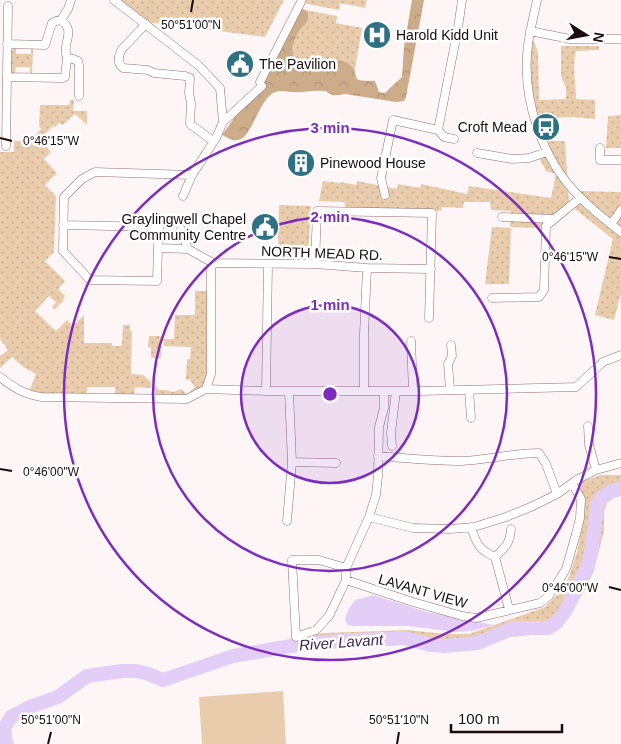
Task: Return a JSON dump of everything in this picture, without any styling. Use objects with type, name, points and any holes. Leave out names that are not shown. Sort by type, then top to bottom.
[{"type":"street","points":[[61,20],[71,0]]},
{"type":"street","points":[[114,0],[198,65],[220,88],[223,122]]},
{"type":"street","points":[[182,196],[223,122],[262,86],[260,82],[302,0]]},
{"type":"street","points":[[438,130],[462,0]]},
{"type":"street","points":[[537,0],[527,46],[527,78],[531,108],[547,152],[566,181],[580,198],[621,232]]},
{"type":"street","points":[[6,146],[8,6]]},
{"type":"street","points":[[7,44],[48,45],[52,23],[56,20],[61,20],[68,26],[69,33],[65,46],[67,58],[65,77],[7,77]]},
{"type":"street","points":[[146,24],[119,53],[118,58],[121,67],[190,78],[188,93],[191,103],[190,124],[213,141]]},
{"type":"street","points":[[530,31],[570,39],[621,39]]},
{"type":"street","points":[[67,58],[78,61],[79,96]]},
{"type":"street","points":[[386,212],[386,197],[382,178],[394,120],[438,130],[444,137],[454,139]]},
{"type":"street","points":[[600,148],[600,160],[621,160]]},
{"type":"street","points":[[477,153],[512,159],[529,158],[547,152]]},
{"type":"street","points":[[63,225],[158,227],[157,281],[90,280],[63,251],[63,225],[64,197],[82,179],[95,172],[192,175]]},
{"type":"street","points":[[492,298],[540,297],[544,290],[546,226],[580,198]]},
{"type":"street","points":[[611,224],[621,210]]},
{"type":"street","points":[[315,264],[317,211],[432,213],[429,318]]},
{"type":"street","points":[[502,217],[554,219]]},
{"type":"street","points":[[181,229],[188,249]]},
{"type":"street","points":[[158,248],[188,249],[213,263],[211,269],[211,374],[206,389]]},
{"type":"street","name":"NORTH MEAD RD.","points":[[213,263],[315,264],[367,268],[431,269]]},
{"type":"street","points":[[266,391],[268,264]]},
{"type":"street","points":[[364,391],[367,268]]},
{"type":"street","points":[[412,341],[413,391]]},
{"type":"street","points":[[450,390],[448,364],[452,356],[451,345]]},
{"type":"street","points":[[0,377],[11,386],[28,394],[41,397],[187,399],[206,389],[413,391],[576,387],[603,362],[621,355]]},
{"type":"street","points":[[469,390],[471,418]]},
{"type":"street","points":[[287,521],[292,462],[289,391]]},
{"type":"street","points":[[346,568],[319,560],[292,560],[296,637],[316,630],[329,616],[346,580],[346,568],[376,495],[379,427],[384,408],[384,391]]},
{"type":"street","points":[[392,446],[396,391]]},
{"type":"street","points":[[588,426],[589,445],[596,470]]},
{"type":"street","points":[[378,456],[462,461],[524,453],[539,453],[546,464],[557,494]]},
{"type":"street","points":[[292,462],[336,463]]},
{"type":"street","points":[[368,517],[412,528],[450,529],[471,527],[506,517],[533,506],[596,470],[621,463]]},
{"type":"street","name":"LAVANT VIEW","points":[[346,580],[413,602],[462,616],[476,618],[540,602],[550,596],[566,569],[576,534],[580,518],[581,499],[572,483]]},
{"type":"street","points":[[471,527],[480,549],[495,557],[509,610]]},
{"type":"street","points":[[495,557],[504,549],[509,541],[511,529]]},
{"type":"shaded area","points":[[120,0],[284,0],[265,37],[148,22]]},
{"type":"shaded area","points":[[299,0],[367,0],[365,8],[340,3],[339,10],[298,2]]},
{"type":"shaded area","points":[[295,8],[337,16],[336,23],[362,28],[352,87],[267,72]]},
{"type":"shaded area","points":[[534,41],[538,53],[539,100],[566,99],[566,88],[561,76],[561,46],[599,46],[599,50],[576,51],[574,63],[576,99],[595,100],[595,119],[574,117],[545,118],[546,133],[549,141],[565,141],[569,202],[540,228],[510,227],[511,211],[491,210],[490,202],[464,202],[463,208],[442,207],[441,211],[345,209],[345,202],[319,201],[323,181],[356,185],[357,181],[397,189],[398,184],[420,188],[421,184],[467,194],[469,186],[551,198],[556,174],[546,171],[540,159],[549,152],[537,121],[529,77],[531,43]]},
{"type":"shaded area","points":[[16,48],[16,54],[31,54],[31,48],[33,48],[32,74],[30,74],[30,67],[16,67],[15,74],[13,74],[11,71],[11,51]]},
{"type":"shaded area","points":[[70,100],[74,100],[73,111],[87,111],[87,125],[75,114],[63,125],[59,123],[55,127],[53,126],[41,141],[51,152],[44,159],[57,173],[45,185],[56,196],[54,252],[45,261],[65,281],[58,289],[65,296],[64,300],[54,310],[52,307],[56,302],[49,296],[35,311],[56,331],[67,320],[73,326],[84,315],[84,343],[112,343],[112,346],[122,346],[123,325],[130,325],[130,331],[132,331],[131,374],[143,375],[151,382],[151,388],[135,387],[134,395],[115,395],[115,387],[87,387],[87,395],[29,392],[36,374],[22,366],[12,357],[0,368],[0,356],[8,350],[0,339],[0,152],[14,152],[14,141],[29,141],[41,129],[39,126],[40,105],[69,105]]},
{"type":"shaded area","points":[[621,115],[621,148],[606,148],[608,116]]},
{"type":"shaded area","points":[[577,191],[621,192],[621,293],[614,320],[595,315],[613,239],[575,209],[585,199]]},
{"type":"shaded area","points":[[279,205],[311,206],[308,258],[287,258],[287,252],[284,252],[283,246],[278,246]]},
{"type":"shaded area","points":[[492,227],[511,228],[509,284],[485,284]]},
{"type":"shaded area","points":[[195,291],[210,291],[210,374],[206,388],[187,397],[155,396],[155,386],[159,390],[173,392],[181,389],[187,394],[195,387],[189,379],[186,380],[187,359],[190,359],[191,347],[164,346],[164,339],[174,339],[175,315],[195,315]]},
{"type":"shaded area","points":[[149,336],[161,336],[161,358],[151,358],[151,348],[148,347]]},
{"type":"shaded area","points":[[601,475],[621,475],[621,496],[615,497],[607,503],[604,512],[604,531],[594,570],[586,588],[564,624],[551,633],[510,637],[470,650],[434,650],[412,644],[299,649],[297,635],[407,630],[469,634],[545,607],[557,595],[569,577],[577,552],[585,503],[580,491],[583,481]]},
{"type":"shaded area","points":[[373,595],[427,612],[494,625],[471,631],[455,632],[409,626],[347,625],[345,619],[348,610],[355,600]]},
{"type":"shaded area","points":[[283,691],[286,744],[202,744],[199,697]]},
{"type":"green space","points":[[412,0],[424,0],[404,101],[396,102],[345,94],[334,95],[326,91],[278,91],[273,93],[263,104],[251,128],[242,138],[233,140],[222,135],[267,72],[296,5],[308,12],[308,20],[300,29],[293,45],[292,52],[297,61],[310,64],[335,60],[343,61],[352,67],[357,79],[375,81],[379,92],[385,93],[402,77],[404,47]]},
{"type":"waterway","name":"River Lavant","points":[[7,744],[4,728],[11,717],[32,706],[58,697],[87,676],[136,671],[163,680],[233,656],[297,645],[405,638],[431,645],[444,646],[478,643],[513,628],[548,628],[556,623],[566,610],[588,565],[597,505],[603,496],[613,490],[621,489]]},
{"type":"place","name":"Harold Kidd Unit","points":[[377,35]]},
{"type":"place","name":"The Pavilion","points":[[240,64]]},
{"type":"place","name":"Croft Mead","points":[[546,127]]},
{"type":"place","name":"Pinewood House","points":[[301,163]]},
{"type":"place","name":"Graylingwell Chapel Community Centre","points":[[265,227]]}]
